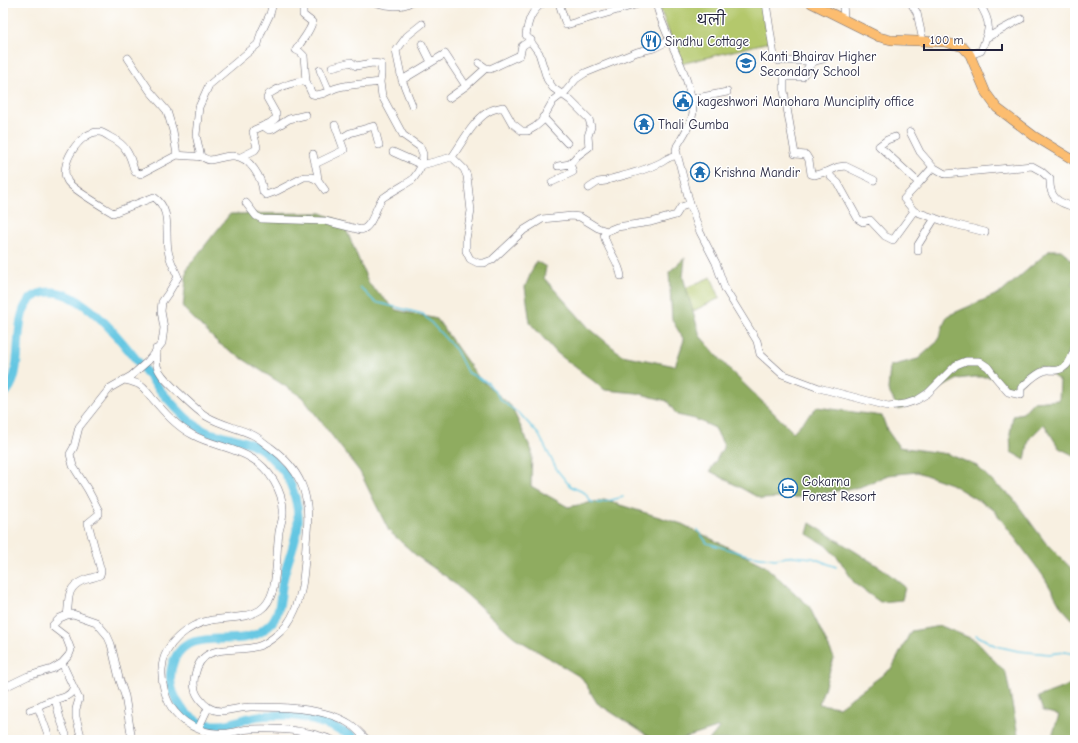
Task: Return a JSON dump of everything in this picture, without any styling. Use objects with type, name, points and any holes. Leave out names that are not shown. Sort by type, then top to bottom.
[{"type":"main road","points":[[810,3],[879,37],[891,40],[944,42],[963,47],[970,55],[986,93],[997,108],[1034,136],[1075,161]]},
{"type":"street","points":[[201,156],[196,135],[199,107],[209,85],[258,44],[273,3]]},
{"type":"street","points":[[293,3],[303,7],[303,15],[312,22],[312,27],[304,36],[296,50],[304,56],[306,81],[309,90],[314,95],[324,94],[337,88],[380,82]]},
{"type":"street","points":[[377,3],[386,6],[397,6],[409,3]]},
{"type":"street","points":[[543,3],[534,5],[527,25],[526,35],[531,40],[539,54],[547,79],[553,88],[570,100],[579,111],[583,112],[589,119],[591,127],[588,136],[589,147],[577,156],[570,164],[558,166]]},
{"type":"street","points":[[559,3],[566,26],[642,3]]},
{"type":"street","points":[[656,3],[659,14],[686,74],[692,99],[693,113],[686,132],[677,146],[677,156],[690,204],[700,232],[716,263],[725,289],[754,335],[760,354],[782,374],[818,388],[888,406],[905,404],[917,400],[928,393],[956,365],[966,361],[979,361],[988,367],[1008,392],[1021,395],[1021,388],[1040,373],[1047,370],[1055,371],[1065,368],[1069,363],[1075,347]]},
{"type":"street","points":[[766,3],[774,56],[779,61],[809,61],[809,66]]},
{"type":"street","points":[[843,3],[844,19]]},
{"type":"street","points":[[913,3],[917,13],[922,41]]},
{"type":"street","points":[[970,55],[981,51],[989,24],[985,12],[979,3]]},
{"type":"street","points":[[986,38],[1021,19]]},
{"type":"street","points":[[412,105],[402,80],[396,51],[408,36],[422,24]]},
{"type":"street","points":[[479,63],[490,69],[520,55],[522,46],[531,40]]},
{"type":"street","points":[[393,152],[422,165],[452,157],[468,133],[480,119],[489,111],[503,107],[512,123],[522,131],[528,131],[535,127],[553,101],[566,92],[576,79],[585,73],[637,52],[654,48],[670,40]]},
{"type":"street","points":[[422,44],[431,62]]},
{"type":"street","points":[[402,80],[445,54],[466,86]]},
{"type":"street","points":[[128,58],[150,91],[167,111],[173,131],[177,155]]},
{"type":"street","points":[[823,59],[815,61],[809,66],[802,77],[784,77],[784,91],[795,154],[806,155],[809,160],[811,174],[815,175],[845,166],[874,180]]},
{"type":"street","points":[[246,203],[256,216],[262,219],[325,221],[361,230],[365,229],[368,225],[383,197],[394,192],[413,179],[422,165],[423,154],[420,148],[403,135],[382,96],[380,82],[381,66],[379,63],[356,66],[351,62],[332,67]]},
{"type":"street","points":[[449,98],[466,86],[486,68]]},
{"type":"street","points":[[320,70],[329,91]]},
{"type":"street","points":[[67,616],[69,592],[74,586],[82,581],[96,577],[101,571],[88,524],[99,514],[99,511],[88,490],[72,466],[69,458],[70,454],[74,447],[79,427],[110,388],[128,378],[148,361],[162,343],[164,335],[162,302],[178,277],[168,251],[167,219],[165,209],[160,201],[154,198],[113,213],[81,192],[68,181],[65,170],[70,155],[80,140],[88,134],[100,132],[117,140],[126,148],[135,172],[141,174],[177,155],[201,156],[210,160],[224,157],[241,157],[256,150],[257,147],[253,132],[254,130],[276,118],[267,98],[268,94],[295,82],[306,81]]},
{"type":"street","points":[[692,99],[727,92]]},
{"type":"street","points":[[263,126],[269,130],[289,119],[306,115]]},
{"type":"street","points":[[543,117],[567,143]]},
{"type":"street","points":[[315,164],[344,150],[335,125]]},
{"type":"street","points":[[340,139],[350,133],[374,126],[380,145]]},
{"type":"street","points":[[910,132],[920,152],[933,167],[945,174],[1032,166],[1041,171],[1050,179],[1049,187],[1053,196],[1061,203],[1075,207]]},
{"type":"street","points":[[895,137],[887,140],[880,146],[919,183]]},
{"type":"street","points":[[313,154],[318,172],[318,180]]},
{"type":"street","points":[[589,188],[598,182],[635,172],[658,164],[673,156],[677,156]]},
{"type":"street","points":[[241,157],[257,172],[263,192],[266,195],[304,177],[311,177],[318,180],[326,190]]},
{"type":"street","points":[[452,157],[464,169],[468,176],[471,211],[466,239],[466,251],[470,259],[478,263],[484,263],[492,260],[524,230],[542,219],[572,216],[580,217],[598,228],[607,231]]},
{"type":"street","points":[[552,182],[574,172],[570,164]]},
{"type":"street","points":[[933,167],[904,200],[914,211],[985,232]]},
{"type":"street","points":[[829,171],[831,176],[838,183],[858,219],[863,222],[870,220],[885,236],[892,240],[914,211]]},
{"type":"street","points":[[621,276],[606,243],[604,235],[607,231],[617,227],[627,227],[676,215],[681,207],[690,204]]},
{"type":"street","points":[[918,251],[918,245],[935,218]]},
{"type":"street","points":[[156,349],[157,366],[174,389],[205,416],[252,435],[277,452],[295,470],[307,503],[308,516],[304,575],[300,596],[294,615],[285,628],[260,646],[218,650],[210,653],[201,660],[196,668],[194,687],[199,699],[208,709],[222,711],[251,707],[294,708],[311,711],[342,720],[351,725],[367,740]]},
{"type":"street","points":[[128,378],[139,384],[173,421],[184,430],[206,441],[252,458],[263,467],[270,476],[281,496],[283,512],[279,532],[274,582],[270,599],[260,610],[246,615],[212,620],[194,625],[180,634],[169,647],[162,660],[161,673],[163,686],[169,704],[175,713],[185,722],[204,732],[228,733],[251,729],[290,730],[332,740]]},
{"type":"street","points":[[3,688],[28,676],[52,669],[62,663],[69,655],[71,650],[66,637],[53,627],[53,625],[60,618],[73,614],[96,622],[107,635],[111,644],[125,696],[132,740]]},
{"type":"street","points":[[62,663],[79,699],[76,709],[76,717],[82,740]]},
{"type":"street","points":[[30,710],[43,703],[68,695],[72,693],[73,689]]},
{"type":"street","points":[[55,699],[66,735]]},
{"type":"street","points":[[38,707],[50,740]]},
{"type":"street","points":[[199,729],[208,709]]},
{"type":"green space","points":[[658,3],[760,3],[769,42],[681,64]]},
{"type":"green space","points":[[321,213],[343,222],[369,284],[396,310],[437,319],[478,377],[511,406],[532,451],[531,486],[568,507],[604,500],[682,524],[765,566],[809,606],[834,658],[819,704],[839,707],[892,668],[911,631],[941,626],[975,640],[1006,673],[1019,740],[709,740],[720,727],[679,740],[654,740],[597,703],[582,678],[514,637],[448,578],[418,557],[389,531],[360,472],[302,397],[218,343],[183,308],[187,268],[230,214]]},
{"type":"green space","points":[[1050,250],[1061,250],[1072,260],[1075,270],[1075,278],[1073,283],[1075,286],[1075,456],[1059,448],[1044,424],[1029,439],[1025,460],[1011,452],[1010,434],[1013,415],[1023,413],[1033,402],[1059,400],[1060,381],[1039,366],[1015,389],[1003,385],[991,377],[958,379],[899,410],[888,390],[890,366],[918,359],[937,342],[947,316],[1002,292]]},
{"type":"green space","points":[[685,258],[683,277],[700,336],[730,370],[793,432],[817,407],[882,416],[887,430],[899,447],[948,454],[977,466],[995,484],[1012,497],[1045,542],[1075,572],[1075,622],[1062,608],[1044,577],[994,510],[951,484],[917,472],[888,475],[860,487],[803,497],[761,499],[710,471],[724,446],[715,428],[695,419],[677,415],[667,401],[637,393],[605,390],[557,353],[530,323],[525,287],[536,261],[546,267],[544,278],[589,328],[622,355],[675,366],[684,340],[672,320],[669,272]]},
{"type":"green space","points":[[711,277],[720,298],[691,312],[685,288]]},
{"type":"green space","points":[[810,523],[883,569],[905,587],[902,600],[880,602],[855,584],[839,559],[825,545],[807,534]]},
{"type":"green space","points":[[1075,683],[1075,740],[1051,740],[1059,715],[1043,711],[1038,697]]},
{"type":"waterway","points":[[360,287],[375,302],[423,314],[456,350],[467,372],[488,383],[502,401],[521,415],[539,435],[557,470],[570,486],[585,493],[591,502],[600,503],[623,497]]},
{"type":"waterway","points":[[3,395],[11,385],[15,372],[23,312],[29,301],[39,294],[57,292],[75,299],[93,311],[127,347],[166,397],[191,422],[209,433],[252,444],[269,456],[287,476],[295,497],[298,511],[297,531],[284,576],[276,616],[262,631],[252,636],[202,640],[191,643],[181,649],[174,660],[170,676],[173,692],[182,709],[189,716],[203,723],[221,725],[252,717],[283,715],[296,716],[311,719],[332,727],[353,736],[356,740]]},
{"type":"waterway","points":[[698,530],[707,543],[747,555],[775,559],[793,556],[813,558],[836,567]]},
{"type":"waterway","points":[[976,635],[996,646],[1018,651],[1049,654],[1065,652],[1075,654]]},
{"type":"place","name":"Sindhu Cottage","points":[[651,41]]},
{"type":"place","name":"Kanti Bhairav Higher Secondary School","points":[[746,63]]},
{"type":"place","name":"kageshwori Manohara Munciplity office","points":[[683,101]]},
{"type":"place","name":"Thali Gumba","points":[[644,124]]},
{"type":"place","name":"Krishna Mandir","points":[[700,172]]},
{"type":"place","name":"Gokarna Forest Resort","points":[[788,488]]},
{"type":"district","name":"थली","points":[[711,20]]}]
